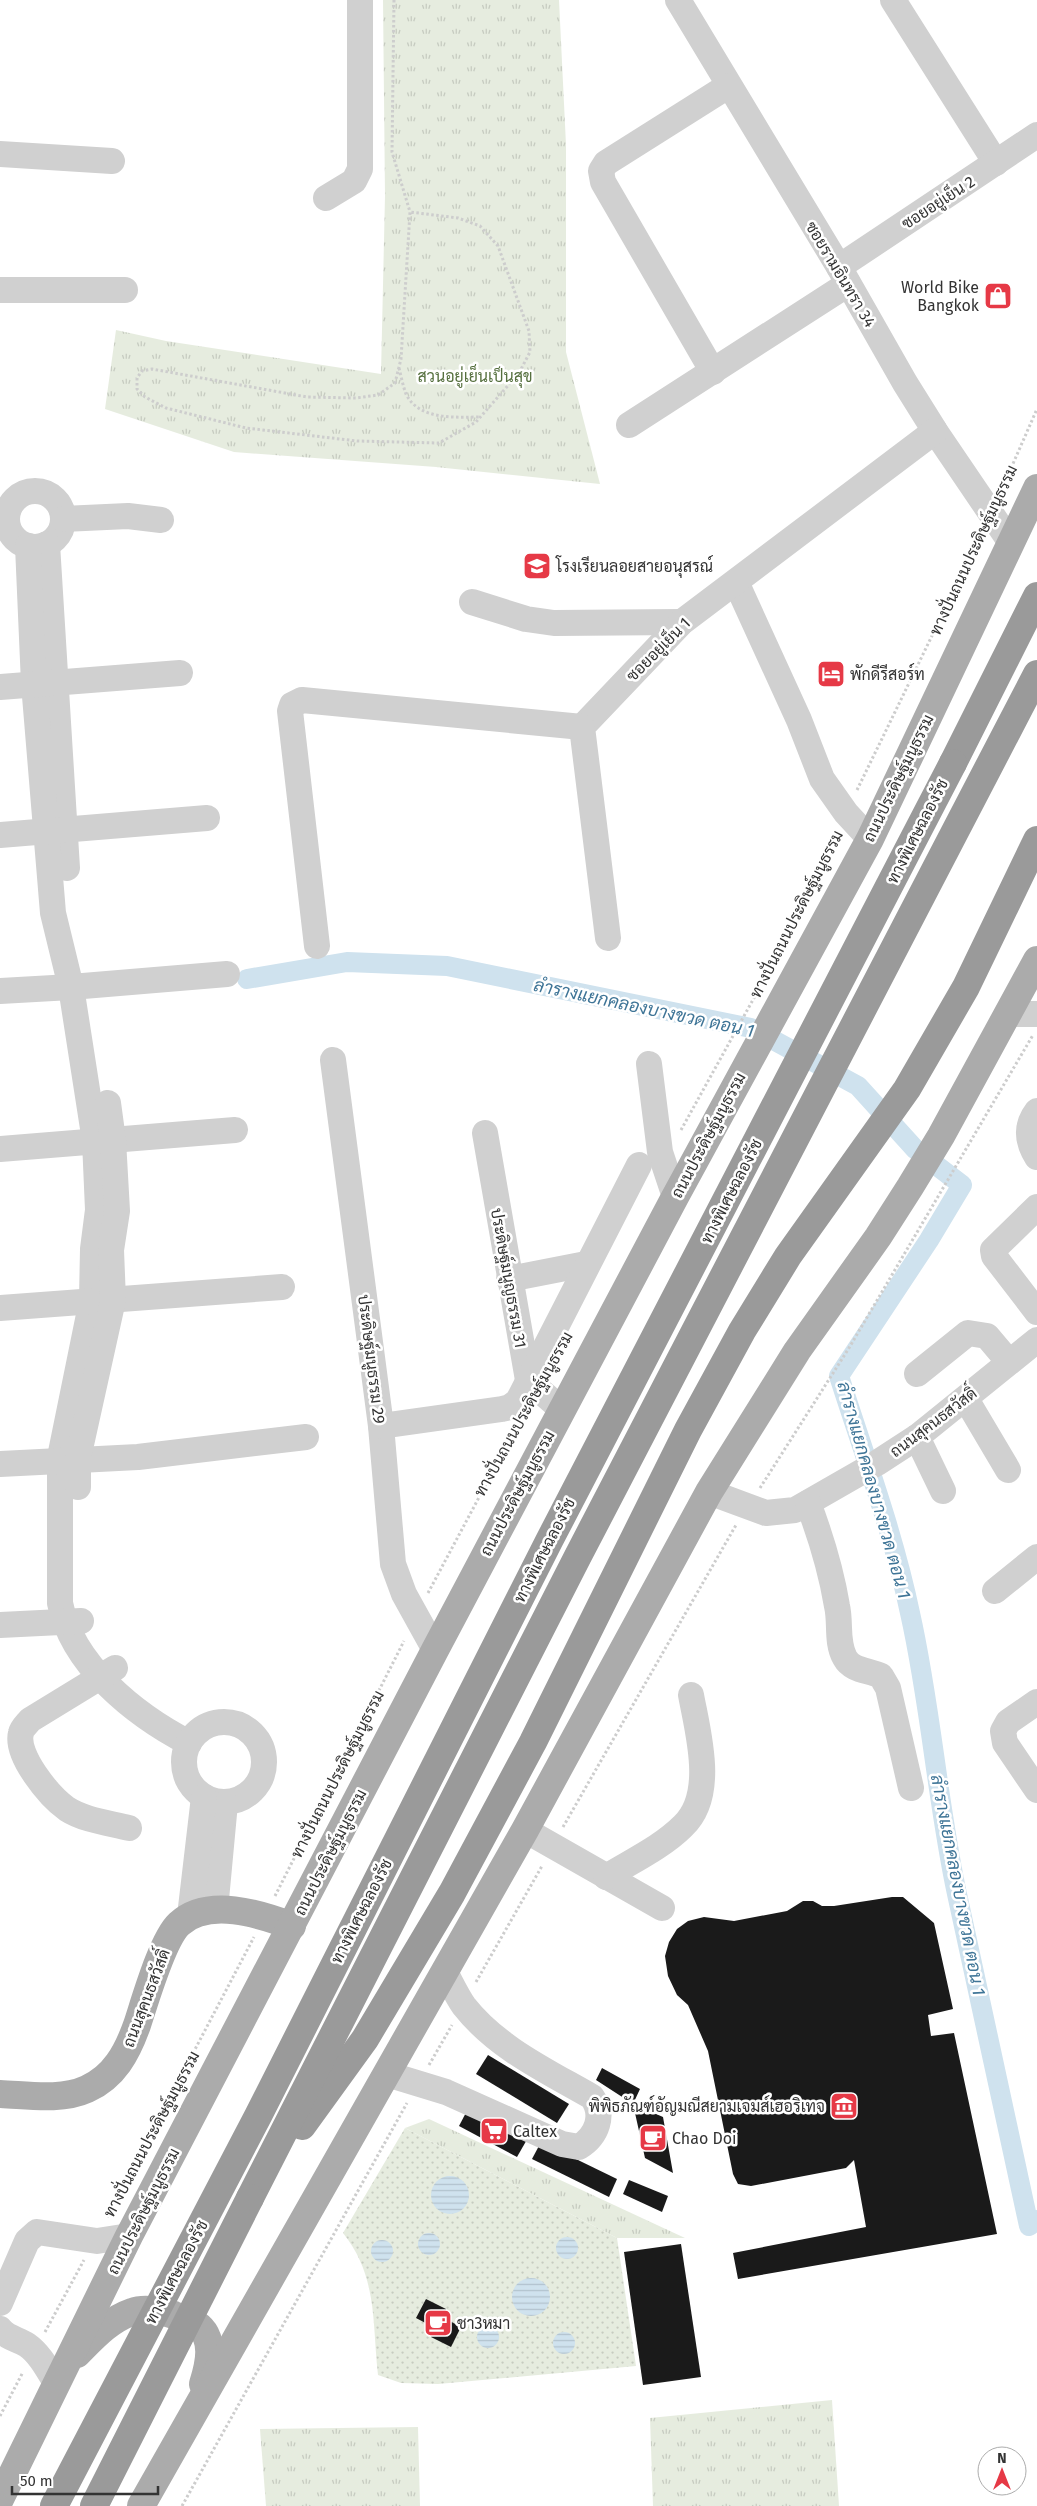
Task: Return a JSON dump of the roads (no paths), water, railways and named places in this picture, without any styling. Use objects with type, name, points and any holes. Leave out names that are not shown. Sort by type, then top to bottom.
[{"type":"highway","name":"ทางพิเศษฉลองรัช","points":[[54,2506],[253,2124],[548,1541],[953,763],[1037,596]]},
{"type":"highway","name":"ทางพิเศษฉลองรัช","points":[[94,2506],[587,1538],[1037,674]]},
{"type":"highway","points":[[250,2198],[365,2039],[447,1902],[533,1742],[688,1430],[742,1331],[783,1264],[888,1116],[966,986],[1037,840]]},
{"type":"main road","name":"ถนนประดิษฐ์มนูธรรม","points":[[0,2499],[129,2236],[434,1650],[674,1197],[752,1027],[870,839],[1037,488]]},
{"type":"main road","points":[[140,2506],[192,2418],[525,1830],[709,1492],[797,1351],[878,1237],[928,1157],[1037,960]]},
{"type":"main road","points":[[202,1913],[240,1910],[265,1916],[292,1926]]},
{"type":"main road","name":"ถนนสุคนธสวัสดิ์","points":[[0,2094],[70,2095],[103,2080],[119,2064],[128,2048],[163,1951],[178,1925],[202,1913]]},
{"type":"main road","points":[[59,2376],[107,2325],[120,2317],[135,2311],[151,2310],[167,2313],[196,2324],[204,2331],[209,2343],[210,2356],[206,2375],[192,2418]]},
{"type":"street","points":[[326,198],[354,181],[360,169],[360,0]]},
{"type":"street","name":"ซอยรามอินทรา 34","points":[[678,0],[935,431],[1012,543]]},
{"type":"street","points":[[893,0],[996,164]]},
{"type":"street","points":[[713,372],[603,182],[601,171],[606,164],[728,86]]},
{"type":"street","name":"ซอยอยู่เย็น 2","points":[[629,425],[713,372],[1037,135]]},
{"type":"street","points":[[0,154],[112,161]]},
{"type":"street","points":[[0,290],[125,290]]},
{"type":"street","name":"ซอยอยู่เย็น 1","points":[[582,727],[682,622],[935,431]]},
{"type":"street","points":[[39,491],[56,502],[60,507],[63,519],[58,534],[37,545],[15,538],[10,532],[4,510],[15,499],[26,492],[39,491]]},
{"type":"street","points":[[63,519],[128,516],[161,520]]},
{"type":"street","points":[[37,545],[55,830],[71,911],[80,986],[117,1211],[102,1300],[69,1459],[77,1582],[73,1622],[109,1672],[156,1705],[194,1737]]},
{"type":"street","points":[[736,582],[799,720],[822,779],[846,813],[870,839]]},
{"type":"street","points":[[472,602],[526,619],[554,623],[682,622]]},
{"type":"street","points":[[0,687],[180,674]]},
{"type":"street","points":[[317,946],[290,711],[292,705],[302,700],[582,727],[608,938]]},
{"type":"street","points":[[0,835],[207,818]]},
{"type":"street","points":[[0,991],[227,974]]},
{"type":"street","points":[[1008,1014],[1037,1014]]},
{"type":"street","name":"ประดิษฐ์มนูธรรม 29","points":[[333,1060],[381,1426],[393,1564],[404,1594],[417,1615],[434,1650]]},
{"type":"street","points":[[649,1064],[651,1164],[674,1197]]},
{"type":"street","points":[[1037,1111],[1028,1130],[1028,1143],[1037,1157]]},
{"type":"street","points":[[0,1149],[235,1130]]},
{"type":"street","name":"ประดิษฐ์มนูญธรรม 31","points":[[485,1133],[528,1380]]},
{"type":"street","points":[[381,1426],[510,1407],[518,1401],[586,1264],[651,1164]]},
{"type":"street","points":[[1037,1207],[994,1248],[993,1252],[1037,1312]]},
{"type":"street","points":[[509,1279],[586,1264]]},
{"type":"street","points":[[0,1308],[282,1287]]},
{"type":"street","points":[[917,1374],[968,1333],[978,1333],[987,1336],[1009,1362]]},
{"type":"street","name":"ถนนสุคนธสวัสดิ์","points":[[709,1492],[766,1513],[795,1510],[917,1437],[1037,1340]]},
{"type":"street","points":[[528,1380],[561,1409]]},
{"type":"street","points":[[966,1399],[1008,1470]]},
{"type":"street","points":[[0,1464],[138,1457],[306,1437]]},
{"type":"street","points":[[917,1437],[943,1491]]},
{"type":"street","points":[[808,1503],[829,1564],[838,1609],[839,1640],[845,1659],[854,1668],[873,1672],[881,1676],[888,1688],[911,1788]]},
{"type":"street","points":[[995,1590],[1037,1557]]},
{"type":"street","points":[[0,1625],[73,1622]]},
{"type":"street","points":[[109,1672],[30,1720],[21,1731],[20,1746],[35,1775],[68,1809],[85,1817],[129,1828]]},
{"type":"street","points":[[606,1877],[684,1826],[700,1798],[703,1768],[691,1694]]},
{"type":"street","points":[[1037,1702],[1008,1722],[1003,1731],[1005,1743],[1037,1790]]},
{"type":"street","points":[[217,1723],[236,1724],[252,1733],[263,1749],[264,1768],[258,1786],[243,1798],[214,1800],[189,1782],[184,1761],[194,1737],[217,1723]]},
{"type":"street","points":[[202,1913],[214,1800]]},
{"type":"street","points":[[525,1830],[662,1908]]},
{"type":"street","points":[[387,2074],[446,2092],[562,2144],[579,2147],[589,2141],[598,2125],[598,2106],[592,2097],[518,2055],[481,2024],[463,2005],[445,1972]]},
{"type":"street","points":[[0,2304],[27,2241],[36,2232],[94,2240],[129,2236]]},
{"type":"street","points":[[0,2329],[4,2334],[35,2351],[59,2376]]},
{"type":"water","points":[[450,2176],[463,2182],[469,2195],[463,2208],[450,2214],[437,2208],[431,2195],[437,2182]]},
{"type":"water","points":[[429,2233],[437,2236],[440,2244],[437,2252],[429,2255],[421,2252],[418,2244],[421,2236]]},
{"type":"water","points":[[567,2237],[575,2240],[578,2248],[575,2256],[567,2259],[559,2256],[556,2248],[559,2240]]},
{"type":"water","points":[[382,2240],[390,2243],[393,2251],[390,2259],[382,2262],[374,2259],[371,2251],[374,2243]]},
{"type":"water","points":[[531,2278],[544,2284],[550,2297],[544,2310],[531,2316],[518,2310],[512,2297],[518,2284]]},
{"type":"water","points":[[488,2326],[496,2329],[499,2337],[496,2345],[488,2348],[480,2345],[477,2337],[480,2329]]},
{"type":"water","points":[[564,2332],[572,2335],[575,2343],[572,2351],[564,2354],[556,2351],[553,2343],[556,2335]]},
{"type":"waterway","name":"ลำรางแยกคลองบางขวด ตอน 1","points":[[247,979],[347,962],[447,966],[751,1028],[858,1086],[915,1149],[962,1185],[929,1240],[839,1376],[878,1493],[903,1583],[917,1648],[944,1824],[957,1894],[1029,2226],[1037,2220]]},
{"type":"place","name":"World Bike Bangkok","points":[[998,296]]},
{"type":"place","name":"โรงเรียนลอยสายอนุสรณ์","points":[[537,566]]},
{"type":"place","name":"พักดีรีสอร์ท","points":[[831,674]]},
{"type":"place","name":"พิพิธภัณฑ์อัญมณีสยามเจมส์เฮอริเทจ","points":[[844,2106]]},
{"type":"place","name":"Caltex","points":[[494,2131]]},
{"type":"place","name":"Chao Doi","points":[[653,2138]]},
{"type":"place","name":"ชา3หมา","points":[[438,2323]]},
{"type":"park label","name":"สวนอยู่เย็นเป็นสุข","points":[[475,376]]}]
